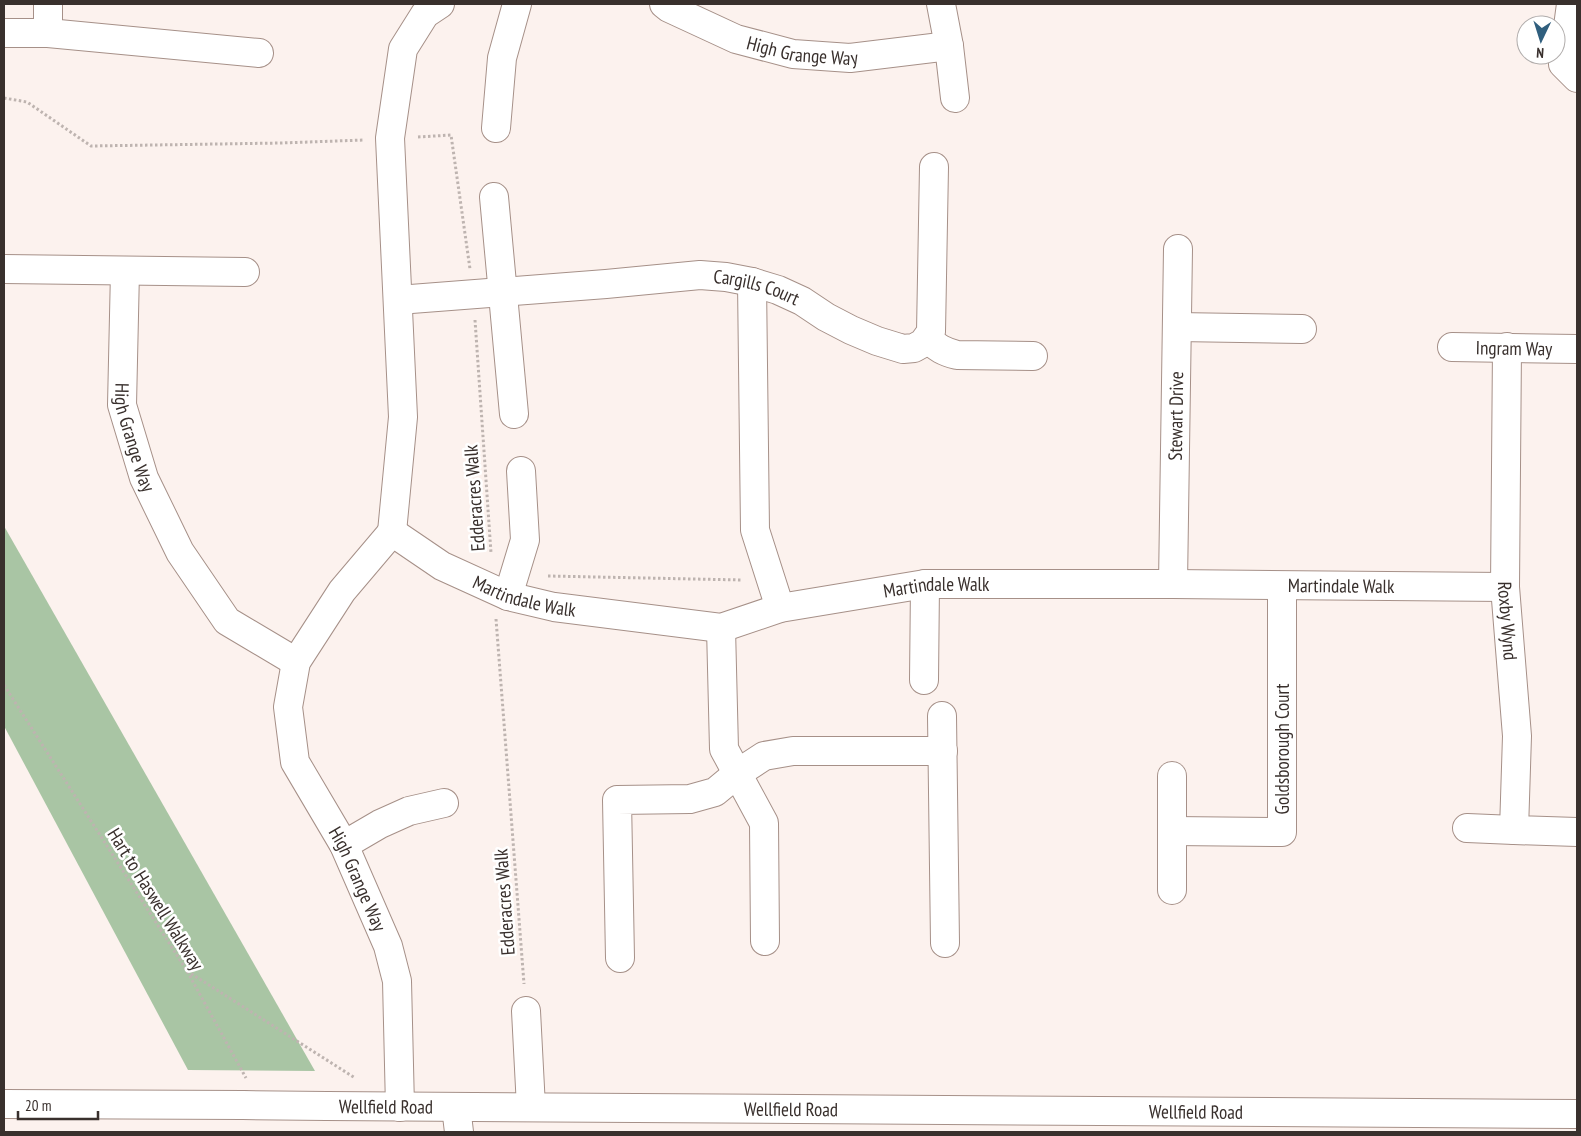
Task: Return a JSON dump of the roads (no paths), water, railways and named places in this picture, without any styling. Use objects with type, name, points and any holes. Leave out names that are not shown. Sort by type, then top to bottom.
[{"type":"street","points":[[48,4],[48,32]]},
{"type":"street","points":[[496,128],[502,58],[517,4]]},
{"type":"street","name":"High Grange Way","points":[[664,4],[736,39],[793,54],[850,58],[949,46]]},
{"type":"street","points":[[941,4],[949,46],[955,98]]},
{"type":"street","points":[[1570,71],[1571,4]]},
{"type":"street","points":[[392,532],[403,417],[390,138],[403,48],[428,7]]},
{"type":"street","points":[[4,33],[48,32],[259,53]]},
{"type":"street","points":[[934,167],[931,332],[928,338],[939,349],[957,355],[1033,356]]},
{"type":"street","points":[[494,197],[514,414]]},
{"type":"street","name":"Stewart Drive","points":[[1173,584],[1178,248]]},
{"type":"street","points":[[4,269],[245,272]]},
{"type":"street","name":"High Grange Way","points":[[125,271],[122,405],[144,478],[180,552],[227,620],[296,662]]},
{"type":"street","name":"Cargills Court","points":[[398,300],[700,275],[726,277],[778,290],[802,301],[826,317],[851,330],[903,350],[914,348],[928,338]]},
{"type":"street","points":[[752,282],[755,530],[780,608]]},
{"type":"street","points":[[1177,327],[1302,329]]},
{"type":"street","name":"Ingram Way","points":[[1452,347],[1577,349]]},
{"type":"street","name":"Roxby Wynd","points":[[1508,347],[1505,587],[1517,736],[1514,830]]},
{"type":"street","points":[[505,587],[525,540],[521,471]]},
{"type":"street","name":"High Grange Way","points":[[392,532],[342,591],[296,662],[288,707],[295,762],[344,845],[388,946],[397,981],[400,1107]]},
{"type":"street","name":"Martindale Walk","points":[[392,532],[442,566],[505,587],[554,607],[721,628],[780,608],[925,584],[1505,587]]},
{"type":"street","points":[[924,680],[925,584]]},
{"type":"street","name":"Goldsborough Court","points":[[1173,831],[1282,832],[1282,586]]},
{"type":"street","points":[[721,628],[724,749],[764,823],[765,941]]},
{"type":"street","points":[[942,716],[945,942]]},
{"type":"street","points":[[620,958],[617,800],[690,799],[716,792],[738,773],[764,756],[792,750],[943,751]]},
{"type":"street","points":[[1172,776],[1172,890]]},
{"type":"street","points":[[344,845],[380,824],[409,812],[444,803]]},
{"type":"street","points":[[1467,828],[1577,832]]},
{"type":"street","points":[[526,1011],[531,1107]]},
{"type":"street","name":"Wellfield Road","points":[[4,1104],[246,1094],[327,1106],[400,1107],[457,1120],[531,1107],[1577,1114]]}]
